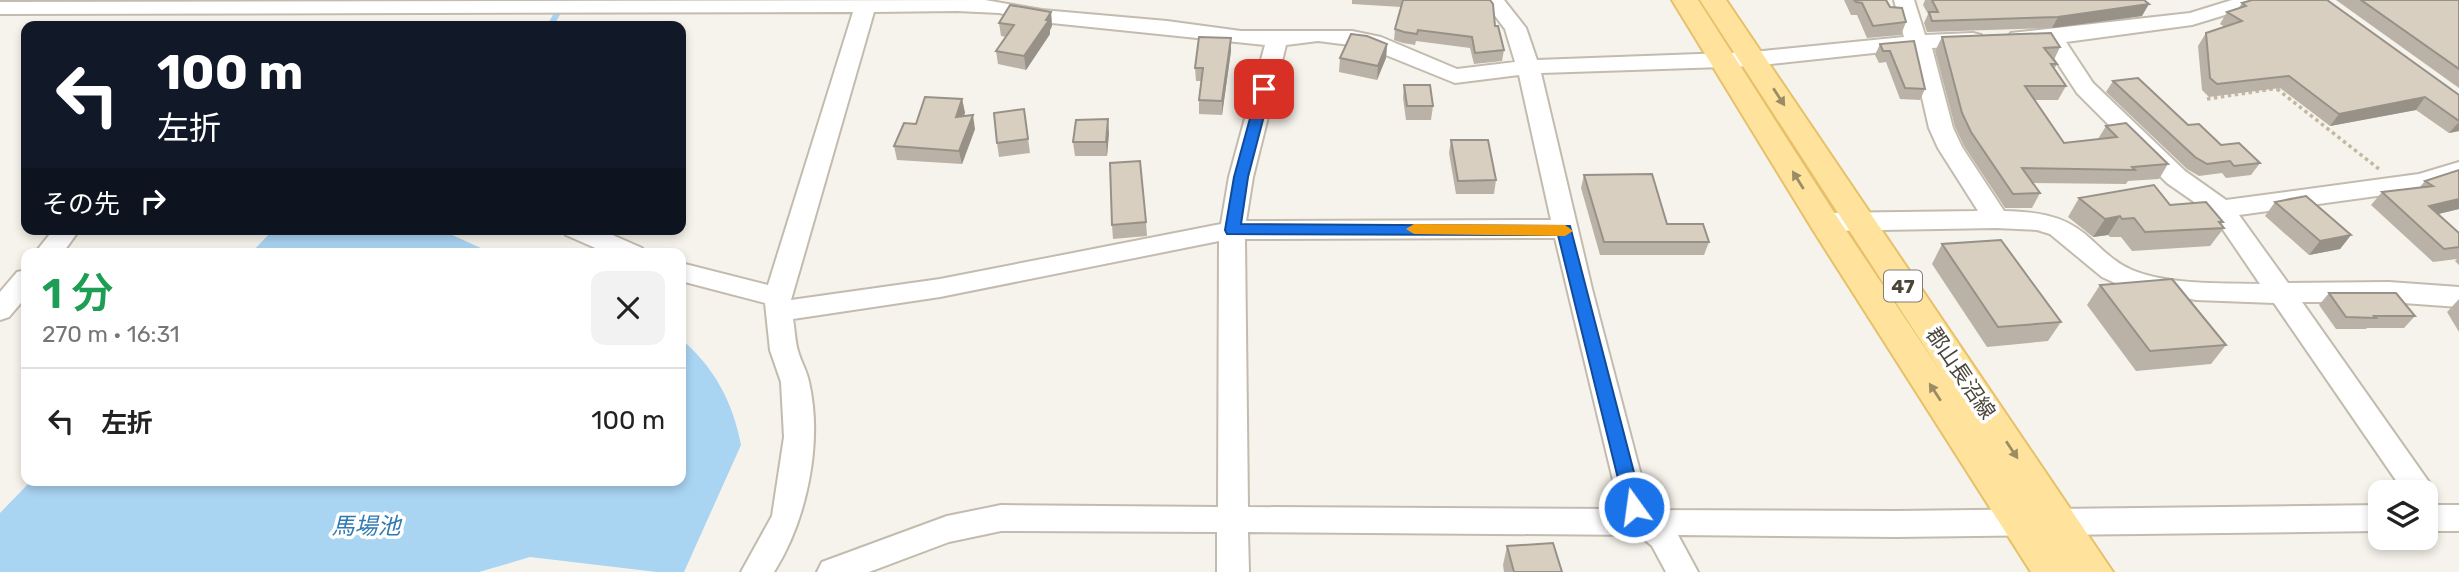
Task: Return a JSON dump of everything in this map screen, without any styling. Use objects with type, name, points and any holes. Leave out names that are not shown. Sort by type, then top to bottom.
[{"type":"main road","name":"郡山長沼線","points":[[1685,0],[1738,59],[1860,222],[2093,572]]},
{"type":"main road","name":"郡山長沼線","points":[[1713,0],[1738,59],[1824,222],[2053,572]]},
{"type":"street","points":[[1493,0],[1515,28],[1528,67],[1634,507],[1646,523],[1663,537],[1682,572]]},
{"type":"street","points":[[1905,0],[1909,22],[1924,53],[1941,128],[1950,148],[1996,219]]},
{"type":"street","points":[[2186,0],[2209,12]]},
{"type":"street","points":[[0,8],[259,4],[1005,4],[1042,16],[1277,39],[1318,35],[1352,37],[1373,42],[1455,76],[1528,67],[1738,59],[1918,42],[2052,37],[2192,19],[2254,0]]},
{"type":"street","points":[[757,572],[775,544],[787,516],[799,437],[795,382],[784,350],[777,304],[866,3]]},
{"type":"street","points":[[244,21],[259,4]]},
{"type":"street","points":[[2052,37],[2085,88],[2176,177],[2222,209],[2413,480]]},
{"type":"street","points":[[1233,572],[1232,230],[1241,177],[1277,39]]},
{"type":"street","points":[[2222,209],[2399,185],[2459,170]]},
{"type":"street","points":[[1824,222],[1996,219],[2057,226],[2091,257],[2130,279],[2197,289],[2283,293],[2391,292],[2459,297]]},
{"type":"street","points":[[686,274],[777,304],[963,284],[1232,230],[1565,229]]},
{"type":"street","points":[[589,235],[619,248]]},
{"type":"street","points":[[0,310],[21,285]]},
{"type":"street","points":[[833,572],[947,529],[1001,518],[1646,523],[2368,518]]},
{"type":"path","points":[[2207,99],[2289,86]]},
{"type":"path","points":[[2277,89],[2399,185]]},
{"type":"water","points":[[268,235],[452,235],[481,248],[256,248]]},
{"type":"water","name":"馬場池","points":[[686,344],[703,361],[720,386],[733,414],[741,445],[684,572],[657,572],[530,557],[479,572],[0,572],[0,513],[26,486],[686,486]]},
{"type":"building","points":[[1403,0],[1490,0],[1493,4],[1495,26],[1498,26],[1504,50],[1475,53],[1472,37],[1418,30],[1417,34],[1395,29]]},
{"type":"building","points":[[1854,0],[1886,0],[1890,7],[1902,8],[1906,22],[1873,26],[1862,3]]},
{"type":"building","points":[[1932,0],[2144,0],[2149,4],[2058,17],[1932,21],[1929,12],[1938,12]]},
{"type":"building","points":[[2252,0],[2327,0],[2459,95],[2459,121],[2425,97],[2339,114],[2289,76],[2217,84],[2210,78],[2206,33],[2242,21],[2227,12],[2246,6],[2242,3]]},
{"type":"building","points":[[2361,0],[2459,0],[2459,69]]},
{"type":"building","points":[[1010,5],[1051,12],[1046,20],[1049,20],[1024,56],[996,51],[1014,25],[999,23]]},
{"type":"building","points":[[2051,33],[2060,47],[2044,48],[2057,64],[2051,64],[2066,86],[2025,86],[2064,143],[2117,137],[2106,126],[2126,123],[2168,164],[2132,167],[2135,170],[2022,168],[2040,193],[2013,194],[1971,132],[1962,113],[1942,37]]},
{"type":"building","points":[[1351,34],[1367,36],[1387,44],[1378,66],[1340,58]]},
{"type":"building","points":[[1199,37],[1231,38],[1222,101],[1199,100],[1203,68],[1195,68]]},
{"type":"building","points":[[1914,41],[1925,89],[1905,88],[1890,51],[1883,51],[1880,44]]},
{"type":"building","points":[[2138,78],[2188,125],[2199,124],[2221,145],[2239,143],[2260,163],[2234,166],[2230,161],[2207,164],[2195,157],[2113,81]]},
{"type":"building","points":[[1404,85],[1430,85],[1433,106],[1407,106]]},
{"type":"building","points":[[925,97],[962,99],[956,117],[973,115],[959,151],[894,146],[904,123],[916,124]]},
{"type":"building","points":[[1024,109],[1028,139],[997,143],[994,113]]},
{"type":"building","points":[[1108,119],[1106,142],[1073,142],[1076,120]]},
{"type":"building","points":[[1451,140],[1488,140],[1496,180],[1458,181]]},
{"type":"building","points":[[1140,161],[1146,222],[1112,225],[1110,163]]},
{"type":"building","points":[[2459,170],[2459,199],[2429,206],[2459,233],[2459,247],[2444,249],[2382,192],[2433,186],[2425,181]]},
{"type":"building","points":[[1652,174],[1667,224],[1703,224],[1709,242],[1604,242],[1584,175]]},
{"type":"building","points":[[2154,185],[2170,205],[2206,202],[2223,222],[2219,222],[2224,228],[2145,232],[2134,218],[2122,219],[2120,216],[2105,219],[2079,198]]},
{"type":"building","points":[[2306,196],[2351,235],[2320,241],[2275,202]]},
{"type":"building","points":[[2001,240],[2061,322],[1998,327],[1942,244]]},
{"type":"building","points":[[2172,279],[2226,345],[2150,351],[2100,285]]},
{"type":"building","points":[[2329,293],[2396,293],[2415,316],[2346,317]]},
{"type":"building","points":[[1553,543],[1562,572],[1514,572],[1507,546]]},
{"type":"waterway","points":[[553,21],[565,0]]},
{"type":"slow traffic","points":[[1414,229],[1565,231]]},
{"type":"route","points":[[1264,89],[1241,177],[1232,230],[1565,229],[1634,507]]}]
